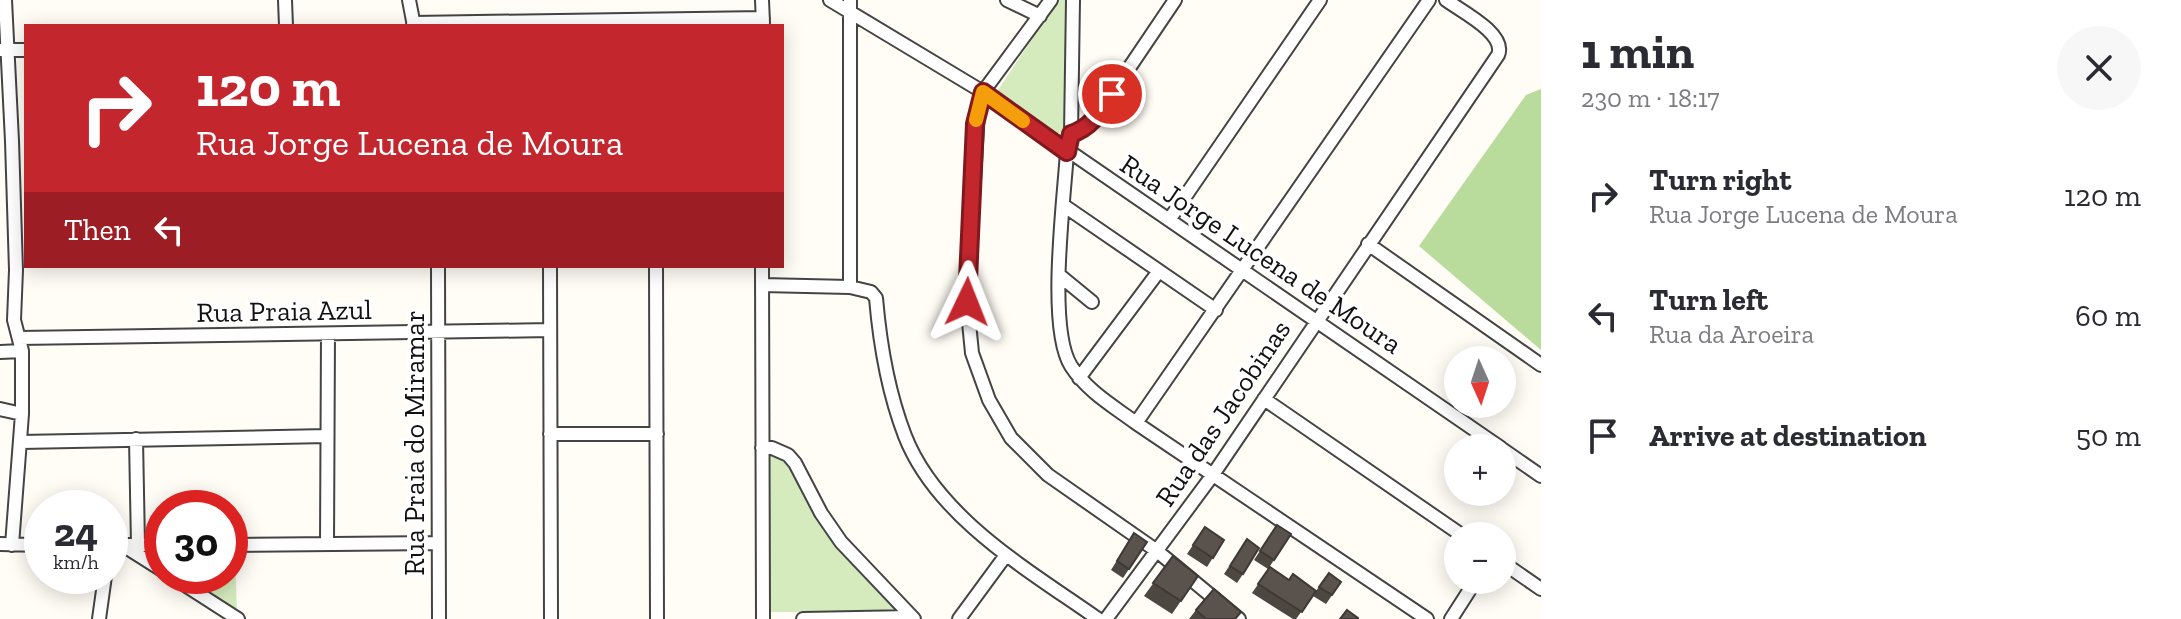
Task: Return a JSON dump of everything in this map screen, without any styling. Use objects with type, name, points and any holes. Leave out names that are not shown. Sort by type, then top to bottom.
[{"type":"street","points":[[5,0],[3,50],[12,141],[6,158],[20,231],[14,320],[20,345],[22,414],[21,442],[6,544]]},
{"type":"street","points":[[285,0],[286,24]]},
{"type":"street","points":[[409,0],[414,24]]},
{"type":"street","points":[[530,24],[763,22],[762,0]]},
{"type":"street","name":"Rua Jorge Lucena de Moura","points":[[830,0],[850,5],[983,92],[1482,434]]},
{"type":"street","points":[[1007,0],[1040,16]]},
{"type":"street","points":[[1051,0],[983,92],[975,124],[967,302],[972,353],[989,400],[1011,438],[1048,475],[1157,551],[1239,619]]},
{"type":"street","points":[[1073,0],[1071,134],[1067,152],[1059,275],[1061,340],[1069,363],[1094,392],[1136,423],[1427,619]]},
{"type":"street","points":[[1071,134],[1082,130],[1096,117],[1175,0]]},
{"type":"street","points":[[1169,220],[1320,0]]},
{"type":"street","points":[[1136,423],[1429,0]]},
{"type":"street","name":"Rua das Jacobinas","points":[[1106,619],[1212,476],[1498,55],[1500,42],[1492,33],[1446,0]]},
{"type":"street","points":[[850,5],[850,287]]},
{"type":"street","points":[[3,50],[24,50]]},
{"type":"street","points":[[12,141],[24,141]]},
{"type":"street","points":[[1063,205],[1216,310]]},
{"type":"street","points":[[1368,244],[1541,365]]},
{"type":"street","name":"Rua Praia do Miramar","points":[[438,268],[439,619]]},
{"type":"street","points":[[550,268],[551,619]]},
{"type":"street","points":[[656,268],[657,619]]},
{"type":"street","points":[[762,268],[763,619]]},
{"type":"street","points":[[1079,378],[1159,271]]},
{"type":"street","points":[[1059,275],[1092,302]]},
{"type":"street","points":[[762,285],[850,287],[867,290],[876,298],[888,381],[906,439],[932,481],[963,518],[1006,555],[1098,619]]},
{"type":"street","name":"Rua Praia Azul","points":[[0,352],[20,345],[550,330]]},
{"type":"street","points":[[327,544],[328,334]]},
{"type":"street","points":[[1264,399],[1444,523]]},
{"type":"street","points":[[0,409],[22,414]]},
{"type":"street","points":[[550,434],[657,434]]},
{"type":"street","points":[[21,442],[327,436]]},
{"type":"street","points":[[136,439],[138,545]]},
{"type":"street","points":[[762,448],[772,448],[788,455],[841,542],[912,618]]},
{"type":"street","name":"Rua Jorge Lucena de Moura","points":[[1516,458],[1541,476]]},
{"type":"street","points":[[248,545],[438,543]]},
{"type":"street","points":[[128,545],[144,545]]},
{"type":"street","points":[[959,619],[1006,555]]},
{"type":"street","points":[[1516,572],[1541,589]]},
{"type":"street","points":[[99,619],[102,594]]},
{"type":"street","points":[[199,594],[238,619]]},
{"type":"street","points":[[1451,619],[1467,594]]},
{"type":"street","points":[[803,619],[912,618]]},
{"type":"green space","points":[[1058,0],[1067,0],[1065,121],[1063,131],[1056,134],[999,95],[998,90]]},
{"type":"green space","points":[[1541,89],[1541,350],[1419,246],[1526,95]]},
{"type":"green space","points":[[774,454],[789,464],[823,523],[896,612],[769,612],[768,456]]},
{"type":"green space","points":[[209,594],[236,594],[237,612]]},
{"type":"building","points":[[1277,525],[1291,534],[1274,560],[1260,551]]},
{"type":"building","points":[[1205,527],[1224,540],[1213,558],[1193,545]]},
{"type":"building","points":[[1134,533],[1147,542],[1129,569],[1117,561]]},
{"type":"building","points":[[1247,539],[1259,548],[1243,574],[1230,566]]},
{"type":"building","points":[[1173,556],[1198,576],[1181,601],[1153,583]]},
{"type":"building","points":[[1270,567],[1289,580],[1293,574],[1316,591],[1302,612],[1258,584]]},
{"type":"building","points":[[1329,573],[1341,582],[1332,595],[1319,587]]},
{"type":"building","points":[[1214,589],[1241,612],[1235,619],[1206,619],[1196,610]]},
{"type":"building","points":[[1347,610],[1358,618],[1358,619],[1340,619]]},
{"type":"slow traffic","points":[[976,120],[983,92],[1023,121]]},
{"type":"route","points":[[967,302],[975,124],[983,92],[1067,152],[1071,134],[1082,130],[1096,117],[1112,94]]}]
